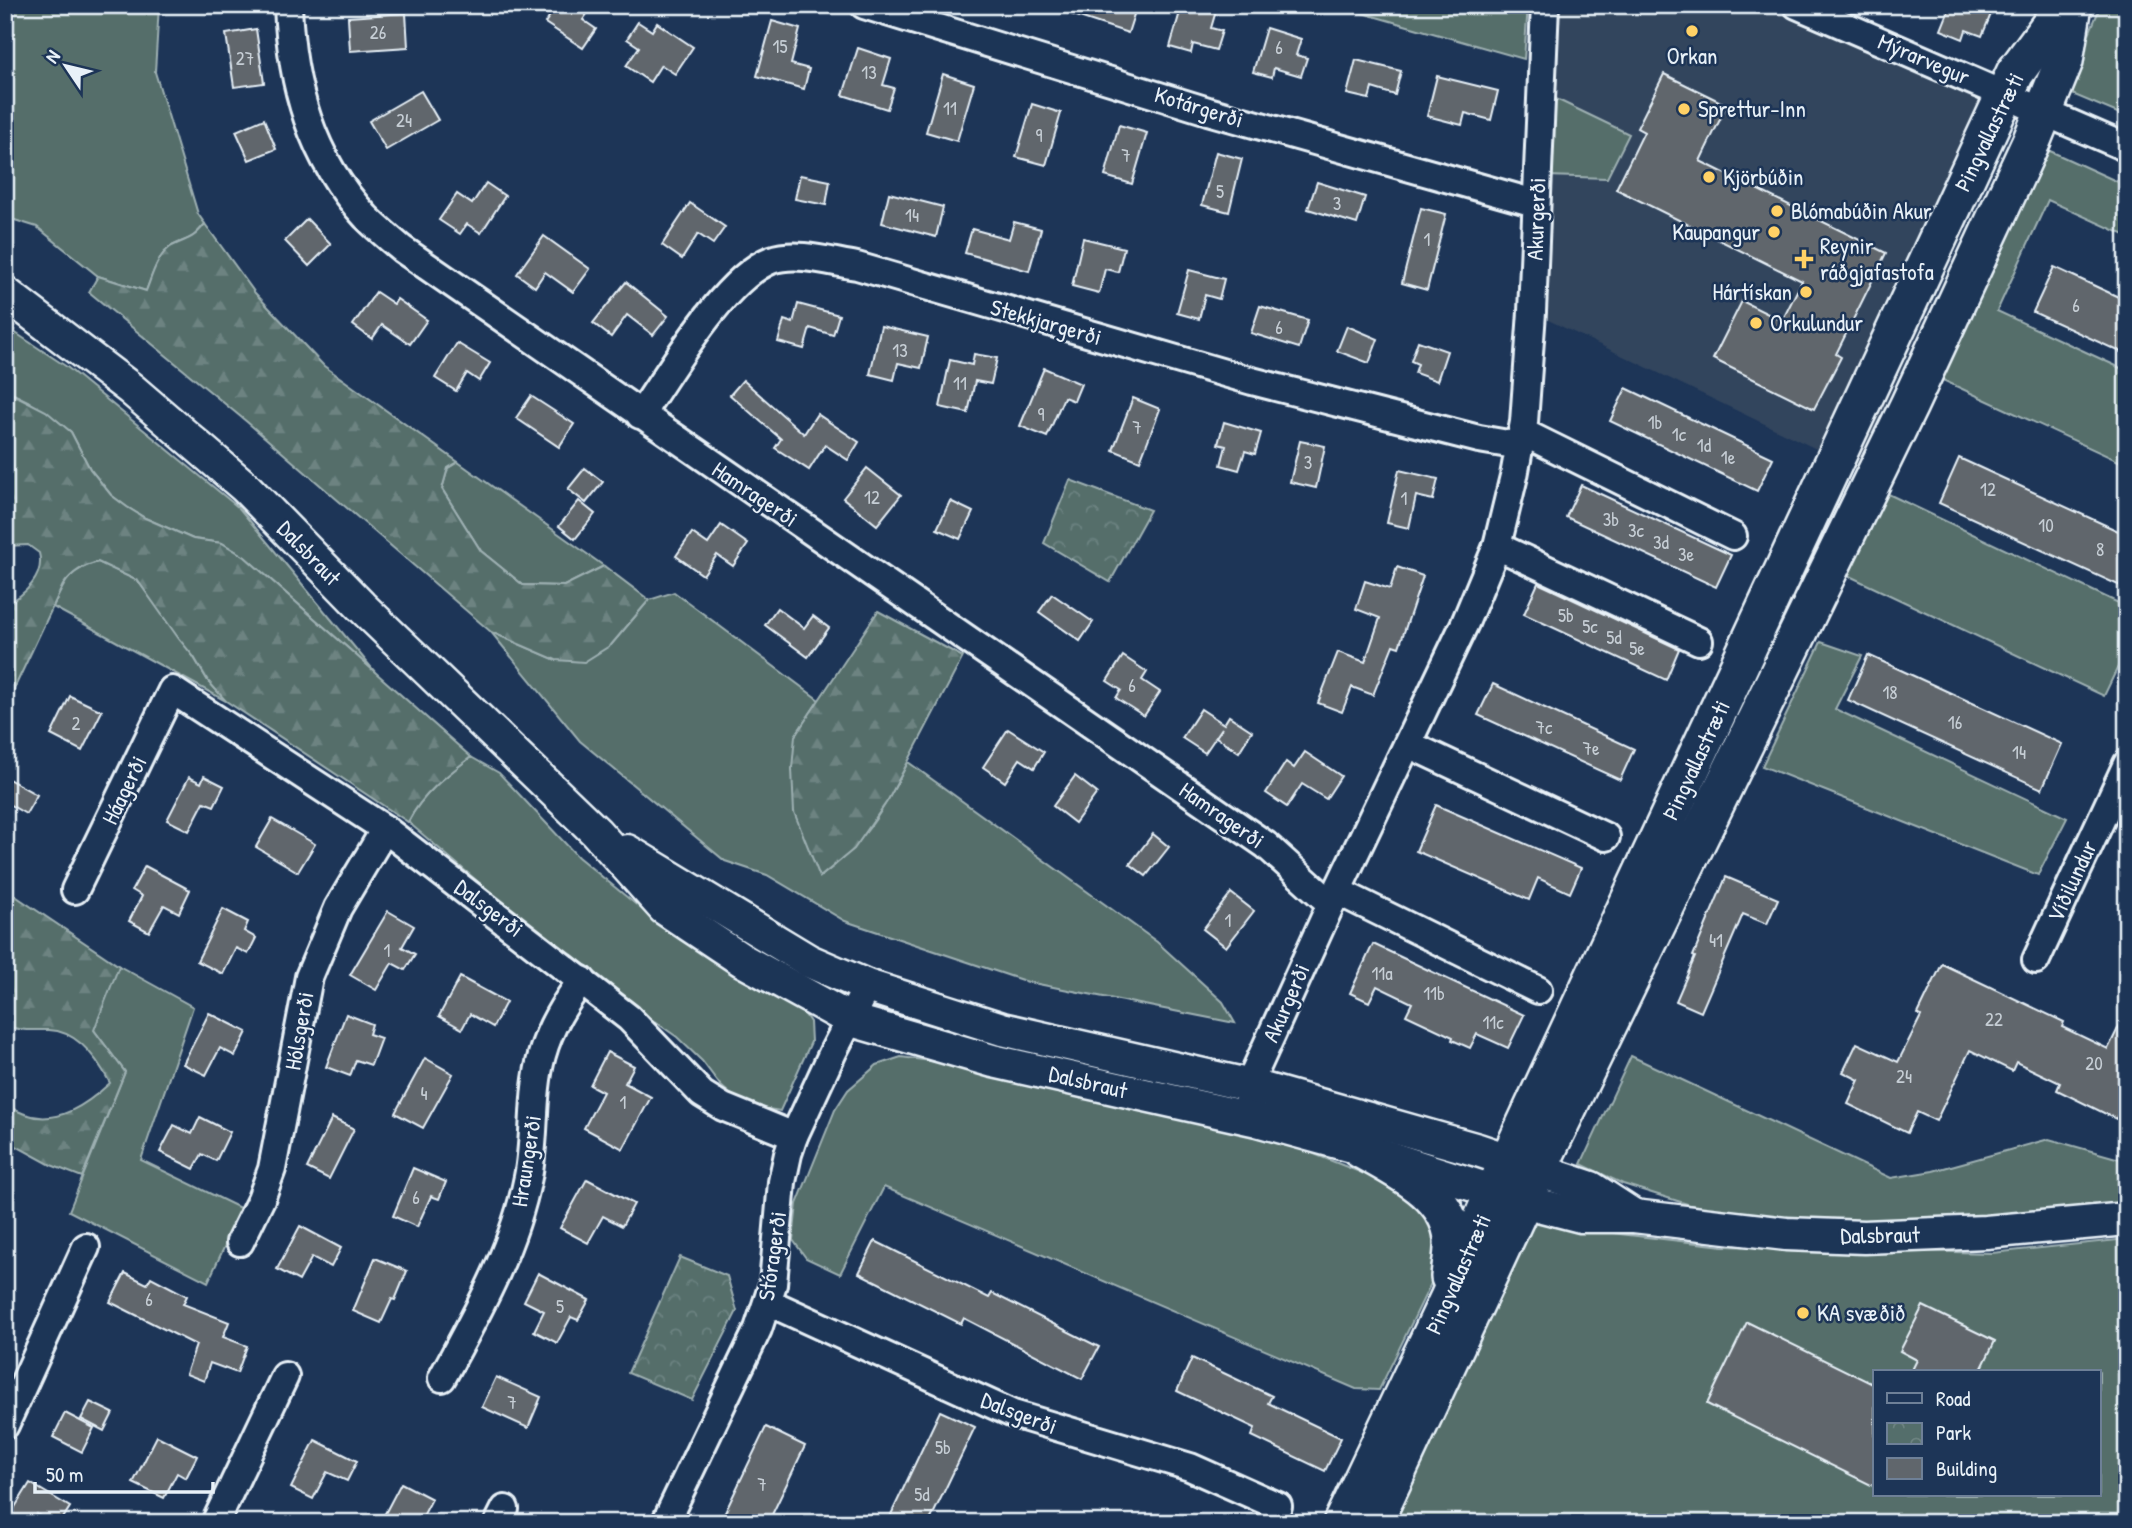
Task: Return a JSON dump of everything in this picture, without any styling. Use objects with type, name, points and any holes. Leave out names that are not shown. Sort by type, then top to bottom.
[{"type":"main road","name":"Þingvallastræti","points":[[1373,1523],[1516,1180],[2015,74],[2065,5]]},
{"type":"main road","name":"Þingvallastræti","points":[[1342,1523],[1449,1298],[1516,1180],[1903,418],[2064,61],[2073,5]]},
{"type":"main road","points":[[1359,1148],[1408,1176],[1434,1199],[1447,1217],[1453,1238],[1449,1298]]},
{"type":"street","name":"Hamragerði","points":[[288,5],[289,44],[305,117],[323,157],[366,216],[402,249],[1266,845],[1334,898]]},
{"type":"street","name":"Kotárgerði","points":[[864,5],[1208,111],[1535,204]]},
{"type":"street","name":"Akurgerði","points":[[1245,1117],[1256,1069],[1465,623],[1497,546],[1521,439],[1532,313],[1545,5]]},
{"type":"street","name":"Mýrarvegur","points":[[1797,5],[2127,148]]},
{"type":"street","name":"Stekkjargerði","points":[[640,415],[719,301],[743,278],[772,260],[800,257],[857,266],[1252,381],[1479,439],[1521,439]]},
{"type":"street","name":"Dalsbraut","points":[[5,293],[131,389],[245,487],[361,606],[596,832],[664,908],[741,960],[851,1020],[993,1061],[1245,1117],[1359,1148],[1516,1180]]},
{"type":"street","points":[[1521,439],[1733,536]]},
{"type":"street","points":[[1497,546],[1699,641]]},
{"type":"street","name":"Dalsgerði","points":[[172,690],[385,829],[629,1018],[702,1094],[723,1107],[794,1136]]},
{"type":"street","name":"Háagerði","points":[[75,890],[172,690]]},
{"type":"street","points":[[1408,744],[1606,837]]},
{"type":"street","name":"Víðilundur","points":[[2036,960],[2127,764]]},
{"type":"street","name":"Hólsgerði","points":[[240,1242],[272,1169],[309,977],[338,908],[385,829]]},
{"type":"street","name":"Dalsbraut","points":[[596,832],[809,961],[867,986],[1002,1029],[1252,1086],[1516,1180],[1581,1216],[1634,1216],[1786,1234],[1864,1237],[1986,1233],[2127,1219]]},
{"type":"street","points":[[1334,898],[1538,990]]},
{"type":"street","name":"Hraungerði","points":[[442,1378],[484,1301],[512,1233],[528,1177],[541,1056],[553,1025],[582,980]]},
{"type":"street","name":"Stóragerði","points":[[665,1523],[758,1329],[768,1302],[774,1273],[782,1182],[794,1136],[867,986]]},
{"type":"street","points":[[5,1425],[86,1247]]},
{"type":"street","name":"Dalsgerði","points":[[768,1302],[1013,1414],[1190,1467],[1278,1506]]},
{"type":"street","points":[[215,1523],[285,1376]]},
{"type":"shaded area","name":"Kaupangur","points":[[1528,5],[1770,5],[2023,103],[1856,468],[1546,319],[1547,176],[1556,55],[1524,59]]},
{"type":"green space","points":[[5,5],[159,5],[155,72],[198,214],[205,224],[193,236],[172,246],[162,255],[146,291],[98,276],[37,227],[5,217]]},
{"type":"green space","points":[[1334,5],[1528,5],[1524,59]]},
{"type":"green space","points":[[2101,5],[2112,5],[2127,11],[2127,117],[2065,91]]},
{"type":"green space","points":[[1552,97],[1629,134],[1607,178],[1547,176]]},
{"type":"green space","points":[[2039,146],[2127,186],[2127,236],[2048,200],[1997,311],[2127,371],[2127,465],[1934,376]]},
{"type":"green space","points":[[205,224],[255,293],[324,366],[458,462],[448,468],[442,489],[481,551],[523,585],[564,586],[604,566],[649,600],[611,645],[584,662],[556,660],[491,632],[247,422],[89,292],[98,276],[146,291],[162,255],[172,246],[193,236]]},
{"type":"green space","points":[[5,326],[67,367],[239,508],[375,672],[245,557],[222,543],[193,539],[145,518],[111,495],[90,469],[71,432],[28,401],[5,390]]},
{"type":"green space","points":[[5,390],[46,411],[71,432],[90,469],[111,495],[127,507],[193,539],[222,543],[245,557],[471,757],[428,794],[408,822],[226,701],[208,681],[194,657],[138,581],[98,562],[79,570],[63,585],[5,708],[5,605],[20,596],[32,584],[40,561],[39,553],[28,545],[5,546]]},
{"type":"green space","points":[[458,462],[604,566],[564,586],[523,585],[481,551],[442,489],[448,468]]},
{"type":"green space","points":[[1070,480],[1150,510],[1110,582],[1044,543]]},
{"type":"green space","points":[[1884,492],[2127,607],[2127,648],[2104,696],[1845,574]]},
{"type":"green space","points":[[98,562],[138,581],[208,681],[226,701],[53,607],[61,590],[74,573]]},
{"type":"green space","points":[[674,592],[819,700],[795,736],[820,877],[848,853],[871,826],[908,762],[1157,942],[1223,1002],[1235,1023],[1028,982],[845,921],[767,875],[725,861],[580,741],[491,632],[556,660],[611,645],[649,600]]},
{"type":"green space","points":[[878,611],[963,657],[888,800],[854,849],[820,877],[794,812],[792,769],[795,736]]},
{"type":"green space","points":[[1821,642],[1862,656],[1835,709],[2067,818],[2038,875],[1762,766]]},
{"type":"green space","points":[[471,757],[499,773],[578,857],[661,925],[801,1009],[810,1022],[811,1042],[780,1111],[751,1106],[736,1099],[677,1037],[584,972],[408,822],[428,794]]},
{"type":"green space","points":[[5,889],[119,966],[94,1030],[125,1072],[82,1177],[51,1165],[5,1140],[5,1103],[37,1117],[60,1115],[92,1098],[110,1083],[93,1056],[69,1035],[49,1030],[5,1026]]},
{"type":"green space","points":[[119,966],[193,1007],[141,1160],[242,1209],[208,1282],[69,1211],[125,1072],[94,1030],[110,982]]},
{"type":"green space","points":[[1631,1056],[1891,1178],[1933,1171],[2049,1139],[2127,1161],[2127,1205],[2088,1212],[1803,1226],[1700,1208],[1623,1184],[1581,1164]]},
{"type":"green space","points":[[901,1057],[938,1062],[1294,1146],[1380,1180],[1413,1199],[1428,1215],[1443,1243],[1438,1269],[1379,1390],[1356,1389],[884,1187],[840,1274],[806,1258],[793,1240],[797,1204],[835,1110],[848,1090],[877,1065]]},
{"type":"green space","name":"KA svæðið","points":[[1525,1219],[1723,1246],[1992,1253],[2127,1239],[2127,1523],[1375,1523]]},
{"type":"green space","points":[[680,1257],[727,1276],[737,1311],[692,1400],[628,1373]]},
{"type":"building","points":[[557,5],[593,5],[583,20],[596,29],[583,48],[545,23]]},
{"type":"building","points":[[1055,5],[1137,5],[1128,33],[1055,9]]},
{"type":"building","points":[[1182,5],[1196,5],[1216,11],[1211,28],[1222,31],[1216,50],[1193,44],[1191,53],[1170,47]]},
{"type":"building","points":[[1951,5],[1968,5],[1991,14],[1982,36],[1966,30],[1963,39],[1941,30]]},
{"type":"building","points":[[406,13],[408,47],[350,51],[348,17]]},
{"type":"building","points":[[772,21],[800,29],[791,64],[809,69],[804,89],[757,76]]},
{"type":"building","points":[[638,22],[652,31],[657,23],[693,47],[675,74],[661,65],[650,82],[626,66],[639,47],[627,39]]},
{"type":"building","points":[[1266,28],[1301,39],[1296,55],[1307,58],[1301,76],[1274,68],[1272,77],[1253,72]]},
{"type":"building","points":[[256,29],[264,83],[234,87],[226,34]]},
{"type":"building","points":[[858,48],[891,59],[883,85],[894,88],[887,109],[843,95]]},
{"type":"building","points":[[1356,60],[1401,71],[1395,95],[1372,88],[1369,99],[1347,94]]},
{"type":"building","points":[[943,74],[974,84],[957,141],[926,132]]},
{"type":"building","name":"Kaupangur","points":[[1664,74],[1727,105],[1700,161],[1886,253],[1836,354],[1841,357],[1814,409],[1713,359],[1742,301],[1782,321],[1802,281],[1616,189],[1644,132],[1637,128]]},
{"type":"building","points":[[1437,76],[1498,91],[1491,120],[1465,113],[1462,125],[1427,116]]},
{"type":"building","points":[[421,91],[438,120],[386,150],[369,121]]},
{"type":"building","points":[[1032,104],[1061,113],[1046,165],[1016,157]]},
{"type":"building","points":[[264,119],[276,149],[249,160],[236,131]]},
{"type":"building","points":[[1119,125],[1147,133],[1132,184],[1105,176]]},
{"type":"building","points":[[1216,152],[1242,159],[1229,212],[1202,205]]},
{"type":"building","points":[[800,175],[830,181],[826,205],[795,199]]},
{"type":"building","points":[[1317,182],[1365,197],[1357,224],[1308,209]]},
{"type":"building","points":[[486,183],[505,196],[481,233],[467,224],[460,234],[439,220],[457,194],[472,204]]},
{"type":"building","points":[[889,193],[943,207],[936,237],[882,223]]},
{"type":"building","points":[[690,203],[725,227],[713,244],[698,234],[682,259],[662,245]]},
{"type":"building","points":[[1421,208],[1446,214],[1427,290],[1402,283]]},
{"type":"building","points":[[307,219],[331,244],[309,266],[285,241]]},
{"type":"building","points":[[1014,222],[1041,229],[1029,271],[965,253],[972,229],[1009,239]]},
{"type":"building","points":[[544,236],[590,269],[573,292],[545,272],[535,287],[517,274]]},
{"type":"building","points":[[1083,238],[1124,248],[1118,272],[1105,269],[1099,293],[1072,286]]},
{"type":"building","points":[[2054,267],[2127,301],[2127,355],[2033,312]]},
{"type":"building","points":[[1189,270],[1224,279],[1219,299],[1205,295],[1199,319],[1177,313]]},
{"type":"building","points":[[626,282],[668,316],[653,335],[627,315],[611,337],[593,323]]},
{"type":"building","points":[[376,292],[394,304],[397,299],[427,320],[410,344],[382,325],[372,339],[353,325]]},
{"type":"building","points":[[798,304],[839,315],[833,335],[810,328],[804,349],[778,342],[784,320],[793,323]]},
{"type":"building","points":[[1260,306],[1308,320],[1299,348],[1251,333]]},
{"type":"building","points":[[881,326],[928,337],[921,368],[898,363],[894,380],[870,374]]},
{"type":"building","points":[[1347,326],[1378,339],[1369,363],[1337,351]]},
{"type":"building","points":[[1418,341],[1447,351],[1437,381],[1415,373],[1418,364],[1411,361]]},
{"type":"building","points":[[457,343],[490,363],[479,381],[467,373],[456,391],[435,378]]},
{"type":"building","points":[[974,354],[997,358],[991,384],[975,381],[968,413],[940,407],[950,360],[972,365]]},
{"type":"building","points":[[1044,368],[1081,384],[1074,401],[1064,397],[1047,437],[1020,426]]},
{"type":"building","points":[[743,380],[804,434],[817,414],[859,442],[848,460],[825,445],[809,470],[775,448],[781,439],[730,395]]},
{"type":"building","points":[[1626,388],[1773,458],[1757,491],[1610,421]]},
{"type":"building","points":[[531,396],[574,424],[559,447],[516,418]]},
{"type":"building","points":[[1133,398],[1160,409],[1140,461],[1113,450]]},
{"type":"building","points":[[1224,422],[1261,433],[1255,454],[1245,451],[1239,470],[1221,465],[1226,446],[1218,444]]},
{"type":"building","points":[[1300,441],[1325,446],[1316,488],[1290,482]]},
{"type":"building","points":[[1959,458],[2127,535],[2127,589],[1939,503]]},
{"type":"building","points":[[585,468],[603,482],[586,503],[568,489]]},
{"type":"building","points":[[867,468],[901,495],[877,525],[843,498]]},
{"type":"building","points":[[1399,470],[1438,479],[1433,500],[1416,496],[1409,528],[1387,523]]},
{"type":"building","points":[[1581,485],[1731,555],[1716,587],[1566,517]]},
{"type":"building","points":[[579,501],[595,514],[575,539],[559,526]]},
{"type":"building","points":[[950,501],[973,512],[960,539],[937,529]]},
{"type":"building","points":[[721,525],[748,544],[733,566],[717,555],[703,575],[676,556],[692,533],[708,544]]},
{"type":"building","points":[[1397,567],[1423,576],[1399,647],[1393,645],[1373,695],[1352,687],[1342,712],[1318,703],[1338,652],[1365,662],[1380,618],[1356,609],[1365,581],[1390,589]]},
{"type":"building","points":[[1538,583],[1679,649],[1666,680],[1524,614]]},
{"type":"building","points":[[1052,594],[1093,622],[1080,641],[1039,612]]},
{"type":"building","points":[[777,608],[804,628],[813,616],[829,628],[808,657],[765,625]]},
{"type":"building","points":[[1868,655],[2062,744],[2042,789],[1848,700]]},
{"type":"building","points":[[1123,656],[1147,672],[1142,680],[1160,692],[1144,716],[1116,698],[1121,690],[1107,681]]},
{"type":"building","points":[[1493,684],[1634,749],[1620,780],[1478,715]]},
{"type":"building","points":[[70,696],[102,711],[82,751],[51,735]]},
{"type":"building","points":[[1201,709],[1224,724],[1229,716],[1252,731],[1239,752],[1216,737],[1222,728],[1205,753],[1182,738]]},
{"type":"building","points":[[1008,729],[1044,752],[1034,768],[1020,759],[1005,782],[983,767]]},
{"type":"building","points":[[1305,752],[1341,776],[1326,799],[1302,784],[1287,807],[1266,793],[1286,762],[1294,768]]},
{"type":"building","points":[[204,776],[224,786],[214,806],[204,802],[189,831],[167,820],[189,777],[201,783]]},
{"type":"building","points":[[1075,776],[1097,793],[1075,823],[1053,806]]},
{"type":"building","points":[[5,777],[37,795],[26,814],[5,802]]},
{"type":"building","points":[[1436,805],[1581,868],[1570,893],[1538,878],[1529,900],[1416,851]]},
{"type":"building","points":[[272,819],[315,844],[298,872],[256,847]]},
{"type":"building","points":[[1153,834],[1169,847],[1146,876],[1130,864]]},
{"type":"building","points":[[145,866],[190,890],[179,913],[164,905],[149,932],[129,921],[142,896],[132,890]]},
{"type":"building","points":[[1726,877],[1778,899],[1767,924],[1743,914],[1701,1012],[1676,1001]]},
{"type":"building","points":[[1231,893],[1254,911],[1226,947],[1203,929]]},
{"type":"building","points":[[223,909],[248,922],[244,931],[256,938],[248,954],[236,948],[223,974],[197,961]]},
{"type":"building","points":[[388,911],[414,926],[402,947],[415,954],[405,970],[392,963],[376,990],[350,975]]},
{"type":"building","points":[[1373,944],[1524,1015],[1508,1048],[1477,1034],[1470,1048],[1452,1040],[1453,1037],[1406,1015],[1412,1003],[1377,986],[1369,1002],[1350,993]]},
{"type":"building","points":[[1942,964],[2064,1022],[2062,1027],[2108,1049],[2127,1010],[2127,1096],[2116,1119],[2057,1090],[2060,1083],[2016,1062],[2012,1071],[1970,1050],[1936,1121],[1917,1112],[1907,1133],[1848,1104],[1859,1080],[1843,1072],[1857,1043],[1898,1062],[1921,1016],[1918,1014]]},
{"type":"building","points":[[460,977],[506,1002],[493,1027],[470,1014],[462,1029],[439,1016]]},
{"type":"building","points":[[209,1013],[247,1032],[235,1056],[220,1048],[206,1075],[183,1064]]},
{"type":"building","points":[[346,1014],[372,1024],[369,1034],[381,1038],[371,1065],[356,1060],[350,1076],[326,1067]]},
{"type":"building","points":[[607,1052],[634,1066],[625,1083],[651,1097],[623,1149],[584,1128],[603,1092],[590,1085]]},
{"type":"building","points":[[425,1058],[453,1074],[423,1128],[395,1113]]},
{"type":"building","points":[[200,1117],[230,1132],[216,1161],[202,1154],[194,1169],[160,1152],[174,1125],[192,1134]]},
{"type":"building","points":[[332,1118],[354,1129],[329,1179],[307,1168]]},
{"type":"building","points":[[413,1168],[446,1182],[439,1199],[431,1196],[417,1227],[393,1216]]},
{"type":"building","points":[[587,1179],[634,1204],[622,1226],[603,1216],[588,1243],[560,1228]]},
{"type":"building","points":[[300,1226],[341,1248],[331,1267],[312,1257],[299,1281],[277,1269]]},
{"type":"building","points":[[875,1241],[989,1298],[992,1293],[1099,1347],[1082,1379],[964,1318],[961,1324],[859,1273]]},
{"type":"building","points":[[375,1258],[407,1271],[395,1300],[392,1299],[381,1323],[353,1311]]},
{"type":"building","points":[[125,1273],[147,1284],[151,1277],[187,1296],[183,1304],[229,1322],[223,1337],[247,1346],[237,1373],[210,1363],[204,1381],[186,1374],[196,1345],[110,1302]]},
{"type":"building","points":[[538,1273],[589,1300],[578,1320],[571,1317],[557,1343],[534,1331],[544,1311],[524,1301]]},
{"type":"building","points":[[1923,1306],[1995,1341],[1981,1370],[1912,1370],[1917,1360],[1900,1351]]},
{"type":"building","points":[[1747,1322],[1873,1384],[1873,1486],[1707,1404]]},
{"type":"building","points":[[1192,1358],[1272,1396],[1268,1403],[1341,1438],[1325,1471],[1252,1436],[1255,1428],[1177,1391]]},
{"type":"building","points":[[496,1377],[541,1397],[528,1428],[482,1407]]},
{"type":"building","points":[[90,1402],[113,1413],[104,1431],[81,1419]]},
{"type":"building","points":[[940,1411],[975,1427],[929,1523],[887,1523]]},
{"type":"building","points":[[65,1413],[94,1428],[82,1452],[53,1437]]},
{"type":"building","points":[[766,1427],[805,1446],[768,1523],[720,1523]]},
{"type":"building","points":[[157,1436],[197,1456],[186,1478],[177,1473],[164,1498],[133,1483]]},
{"type":"building","points":[[315,1440],[357,1461],[347,1481],[327,1472],[313,1499],[291,1488]]},
{"type":"building","points":[[30,1483],[70,1507],[60,1523],[51,1523],[37,1514],[31,1523],[5,1523]]},
{"type":"building","points":[[401,1483],[432,1499],[422,1518],[419,1516],[415,1523],[380,1523]]},
{"type":"place","name":"Orkan","points":[[1692,31]]},
{"type":"place","name":"Sprettur-Inn","points":[[1684,109]]},
{"type":"place","name":"Kjörbúðin","points":[[1709,177]]},
{"type":"place","name":"Blómabúðin Akur","points":[[1777,211]]},
{"type":"place","name":"Kaupangur","points":[[1774,232]]},
{"type":"place","name":"Reynir ráðgjafastofa","points":[[1804,259]]},
{"type":"place","name":"Hártískan","points":[[1806,292]]},
{"type":"place","name":"Orkulundur","points":[[1756,323]]},
{"type":"place","name":"KA svæðið","points":[[1803,1313]]}]
